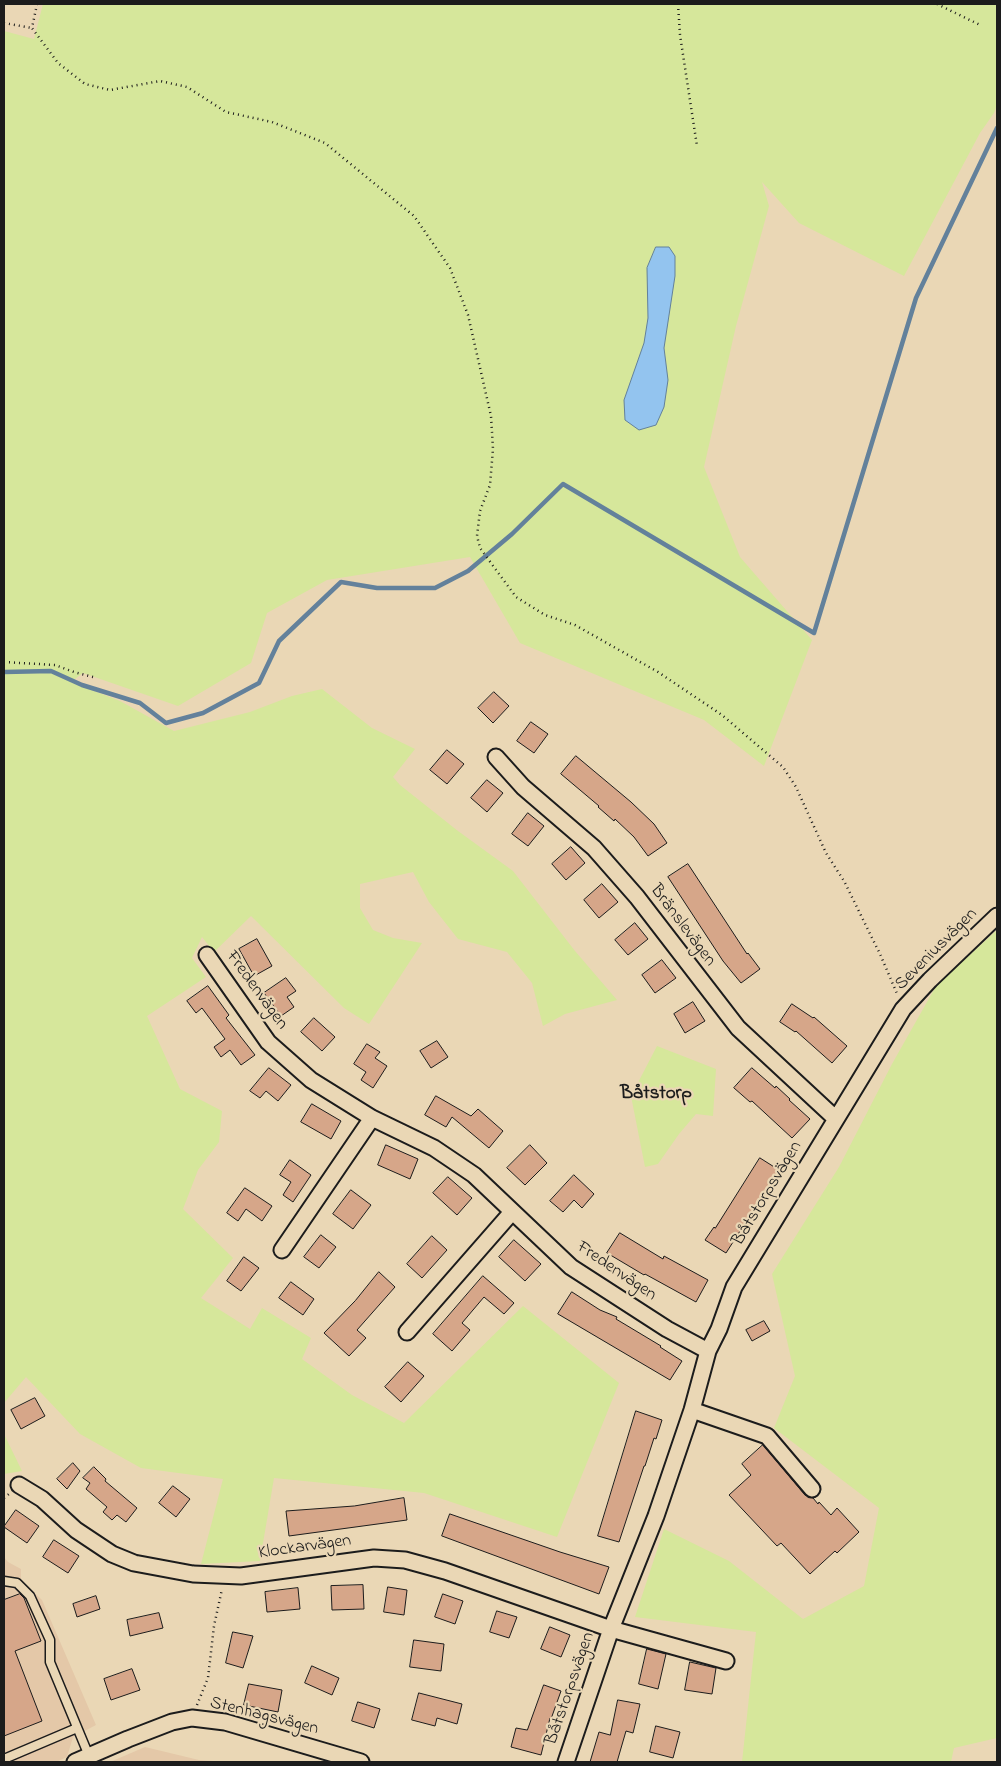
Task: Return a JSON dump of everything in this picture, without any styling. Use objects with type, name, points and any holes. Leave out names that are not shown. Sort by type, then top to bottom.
[{"type":"street","name":"Bränslevägen","points":[[496,757],[523,787],[594,848],[637,897],[738,1028],[836,1119]]},
{"type":"street","name":"Seveniusvägen","points":[[903,1009],[930,980],[997,916]]},
{"type":"street","name":"Fredenvägen","points":[[207,955],[268,1042],[311,1080],[372,1118],[434,1148],[450,1158],[474,1175],[571,1267],[667,1330],[708,1351]]},
{"type":"street","name":"Båtstorpsvägen","points":[[566,1762],[611,1628],[656,1516],[692,1410],[708,1351],[719,1330],[734,1286],[903,1009]]},
{"type":"street","points":[[282,1250],[372,1118]]},
{"type":"street","points":[[407,1332],[512,1212]]},
{"type":"street","points":[[692,1410],[767,1436],[812,1489]]},
{"type":"street","name":"Klockarvägen","points":[[19,1484],[42,1499],[76,1530],[112,1554],[134,1564],[193,1574],[241,1576],[374,1558],[405,1560],[445,1571],[611,1628]]},
{"type":"street","name":"Båtstorpsvägen","points":[[611,1628],[726,1661]]},
{"type":"street","name":"Stenhagsvägen","points":[[82,1759],[172,1722],[192,1718],[225,1722],[361,1762]]},
{"type":"lane","points":[[4,1581],[8,1580],[17,1583],[30,1596],[50,1640],[50,1662],[77,1728],[82,1759]]},
{"type":"lane","points":[[4,1759],[77,1728]]},
{"type":"path","points":[[32,28],[37,4]]},
{"type":"path","points":[[678,4],[680,35],[697,146]]},
{"type":"path","points":[[937,4],[980,24]]},
{"type":"path","points":[[4,23],[32,28],[58,63],[85,84],[110,90],[160,81],[187,87],[226,112],[272,122],[325,143],[414,216],[450,268],[465,307],[491,416],[493,449],[490,485],[480,511],[477,536],[480,548],[516,597],[545,615],[575,625],[658,672],[722,715],[783,767],[796,787],[826,853],[844,881],[880,954],[903,1009]]},
{"type":"path","points":[[4,662],[55,665],[93,677]]},
{"type":"path","points":[[192,1718],[208,1678],[214,1626],[224,1576]]},
{"type":"shaded area","points":[[4,1557],[8,1562],[21,1569],[21,1580],[42,1600],[96,1725],[73,1737],[67,1757],[56,1762],[4,1762]]},
{"type":"shaded area","points":[[145,1747],[199,1760],[226,1762],[110,1762]]},
{"type":"green space","points":[[43,4],[997,4],[997,105],[994,113],[980,133],[904,276],[799,223],[762,182],[769,206],[736,326],[704,467],[740,557],[812,640],[764,766],[704,720],[520,643],[470,557],[327,580],[267,613],[251,663],[178,706],[83,673],[71,682],[120,701],[174,731],[250,712],[292,696],[322,689],[372,728],[415,749],[393,777],[400,785],[458,831],[513,871],[575,951],[617,1000],[565,1014],[543,1026],[532,983],[507,952],[458,939],[429,902],[413,872],[360,884],[360,908],[373,930],[393,938],[422,943],[369,1024],[344,1008],[251,916],[214,952],[202,937],[192,958],[206,977],[147,1016],[180,1089],[222,1111],[219,1142],[198,1170],[183,1209],[233,1258],[201,1298],[250,1329],[262,1308],[311,1338],[302,1359],[352,1395],[404,1423],[523,1306],[619,1383],[557,1537],[424,1493],[274,1478],[260,1561],[201,1564],[223,1479],[141,1468],[80,1434],[26,1377],[4,1403],[4,31],[34,39]]},
{"type":"green space","points":[[997,930],[997,1738],[954,1748],[951,1762],[742,1762],[756,1632],[635,1617],[664,1529],[729,1561],[803,1619],[864,1586],[879,1508],[774,1428],[795,1376],[772,1274],[839,1167],[892,1064],[936,986]]},
{"type":"green space","points":[[657,1046],[716,1069],[713,1116],[696,1114],[658,1164],[645,1167],[631,1096]]},
{"type":"green space","points":[[4,1434],[22,1471],[4,1474]]},
{"type":"water","points":[[656,247],[669,247],[675,256],[675,276],[664,348],[668,380],[664,407],[656,425],[639,430],[625,420],[624,400],[644,343],[648,318],[647,268]]},
{"type":"building","points":[[494,692],[509,706],[493,723],[478,708]]},
{"type":"building","points":[[531,722],[548,734],[534,753],[517,741]]},
{"type":"building","points":[[447,750],[464,764],[447,784],[430,770]]},
{"type":"building","points":[[576,756],[631,802],[654,824],[667,843],[648,856],[634,837],[615,819],[614,821],[561,774]]},
{"type":"building","points":[[487,780],[503,793],[487,812],[471,798]]},
{"type":"building","points":[[528,813],[544,826],[528,846],[512,834]]},
{"type":"building","points":[[571,847],[585,863],[566,880],[552,864]]},
{"type":"building","points":[[688,864],[747,954],[760,969],[741,983],[723,961],[668,877]]},
{"type":"building","points":[[602,884],[618,902],[599,918],[584,900]]},
{"type":"building","points":[[635,923],[648,939],[628,955],[615,940]]},
{"type":"building","points":[[257,939],[272,966],[254,976],[239,949]]},
{"type":"building","points":[[662,960],[676,978],[655,993],[642,975]]},
{"type":"building","points":[[286,978],[296,991],[287,997],[294,1007],[281,1016],[264,993]]},
{"type":"building","points":[[208,986],[229,1015],[226,1018],[255,1055],[241,1065],[230,1050],[221,1057],[214,1047],[225,1039],[202,1008],[196,1013],[187,1001]]},
{"type":"building","points":[[693,1002],[705,1021],[685,1033],[674,1014]]},
{"type":"building","points":[[792,1004],[814,1017],[847,1046],[832,1063],[796,1031],[780,1022]]},
{"type":"building","points":[[314,1018],[335,1037],[322,1051],[301,1032]]},
{"type":"building","points":[[437,1041],[448,1057],[431,1068],[420,1051]]},
{"type":"building","points":[[367,1044],[380,1052],[375,1058],[387,1066],[373,1088],[361,1080],[366,1072],[354,1064]]},
{"type":"building","points":[[269,1068],[291,1085],[278,1101],[266,1091],[260,1098],[250,1091]]},
{"type":"building","points":[[752,1068],[775,1088],[776,1086],[810,1119],[792,1138],[752,1101],[750,1102],[734,1088]]},
{"type":"building","points":[[436,1096],[471,1116],[478,1109],[503,1131],[489,1148],[452,1117],[446,1127],[425,1115]]},
{"type":"building","points":[[312,1104],[341,1121],[331,1139],[301,1122]]},
{"type":"building","points":[[386,1145],[418,1159],[410,1179],[378,1165]]},
{"type":"building","points":[[530,1145],[547,1163],[525,1185],[507,1168]]},
{"type":"building","points":[[760,1158],[779,1170],[726,1253],[705,1240],[715,1228]]},
{"type":"building","points":[[290,1160],[311,1175],[293,1202],[283,1195],[291,1182],[280,1175]]},
{"type":"building","points":[[574,1175],[594,1194],[582,1208],[574,1200],[563,1212],[550,1201]]},
{"type":"building","points":[[448,1177],[472,1198],[457,1215],[433,1193]]},
{"type":"building","points":[[245,1188],[272,1206],[262,1221],[246,1209],[238,1221],[227,1213]]},
{"type":"building","points":[[351,1190],[371,1205],[353,1229],[333,1214]]},
{"type":"building","points":[[620,1233],[663,1259],[664,1256],[708,1280],[696,1302],[607,1253]]},
{"type":"building","points":[[321,1235],[336,1247],[319,1268],[304,1257]]},
{"type":"building","points":[[432,1236],[447,1250],[422,1278],[407,1264]]},
{"type":"building","points":[[514,1240],[541,1264],[525,1281],[499,1257]]},
{"type":"building","points":[[244,1257],[259,1268],[241,1291],[227,1281]]},
{"type":"building","points":[[379,1272],[395,1287],[357,1330],[366,1338],[349,1356],[324,1333],[355,1301]]},
{"type":"building","points":[[483,1276],[514,1303],[504,1314],[484,1297],[462,1323],[470,1330],[452,1351],[433,1334]]},
{"type":"building","points":[[291,1282],[314,1299],[303,1315],[279,1298]]},
{"type":"building","points":[[572,1292],[600,1310],[617,1317],[616,1319],[682,1361],[670,1380],[558,1314]]},
{"type":"building","points":[[764,1321],[770,1331],[752,1341],[746,1330]]},
{"type":"building","points":[[408,1362],[424,1376],[401,1402],[385,1387]]},
{"type":"building","points":[[35,1398],[45,1416],[21,1429],[11,1410]]},
{"type":"building","points":[[636,1411],[662,1420],[644,1466],[619,1542],[598,1536]]},
{"type":"building","points":[[763,1445],[805,1495],[813,1498],[818,1504],[819,1502],[831,1515],[837,1508],[859,1532],[837,1553],[835,1551],[810,1574],[781,1543],[777,1546],[729,1495],[751,1475],[742,1464]]},
{"type":"building","points":[[73,1463],[80,1471],[67,1489],[57,1479]]},
{"type":"building","points":[[94,1467],[106,1479],[105,1481],[137,1508],[126,1522],[117,1515],[112,1520],[103,1512],[107,1507],[86,1489],[90,1483],[83,1478]]},
{"type":"building","points":[[173,1486],[190,1499],[176,1517],[159,1503]]},
{"type":"building","points":[[404,1498],[407,1520],[289,1536],[286,1511],[354,1506]]},
{"type":"building","points":[[16,1510],[39,1526],[27,1543],[4,1527]]},
{"type":"building","points":[[450,1514],[609,1567],[599,1594],[442,1536]]},
{"type":"building","points":[[54,1540],[79,1556],[68,1573],[43,1557]]},
{"type":"building","points":[[363,1585],[364,1609],[332,1610],[331,1586]]},
{"type":"building","points":[[388,1587],[407,1590],[404,1615],[384,1612]]},
{"type":"building","points":[[298,1588],[300,1609],[267,1612],[265,1592]]},
{"type":"building","points":[[20,1594],[24,1598],[41,1641],[15,1651],[42,1721],[4,1736],[4,1600]]},
{"type":"building","points":[[443,1594],[463,1601],[455,1624],[435,1617]]},
{"type":"building","points":[[96,1596],[100,1609],[77,1617],[73,1604]]},
{"type":"building","points":[[497,1611],[517,1617],[509,1638],[490,1632]]},
{"type":"building","points":[[159,1613],[163,1628],[130,1636],[127,1620]]},
{"type":"building","points":[[550,1627],[570,1635],[561,1657],[541,1649]]},
{"type":"building","points":[[233,1632],[253,1636],[243,1668],[226,1663]]},
{"type":"building","points":[[414,1640],[444,1644],[441,1671],[410,1667]]},
{"type":"building","points":[[647,1649],[666,1654],[658,1689],[639,1684]]},
{"type":"building","points":[[690,1662],[716,1668],[712,1694],[685,1690]]},
{"type":"building","points":[[312,1666],[339,1678],[332,1695],[305,1683]]},
{"type":"building","points":[[132,1669],[140,1690],[111,1700],[104,1679]]},
{"type":"building","points":[[249,1684],[282,1690],[278,1712],[244,1705]]},
{"type":"building","points":[[544,1685],[561,1691],[550,1718],[541,1755],[511,1747],[516,1728],[527,1730]]},
{"type":"building","points":[[419,1693],[462,1704],[457,1724],[437,1718],[435,1726],[412,1720]]},
{"type":"building","points":[[618,1700],[640,1704],[633,1733],[626,1731],[617,1762],[590,1762],[599,1732],[610,1735]]},
{"type":"building","points":[[358,1702],[380,1709],[374,1728],[352,1721]]},
{"type":"building","points":[[656,1726],[680,1732],[673,1758],[650,1752]]},
{"type":"waterway","points":[[4,672],[51,671],[82,685],[140,703],[166,723],[203,713],[259,683],[279,641],[341,582],[377,588],[435,588],[468,571],[512,534],[563,484],[814,633],[916,298],[997,128]]},
{"type":"district","name":"Båtstorp","points":[[656,1095]]}]
